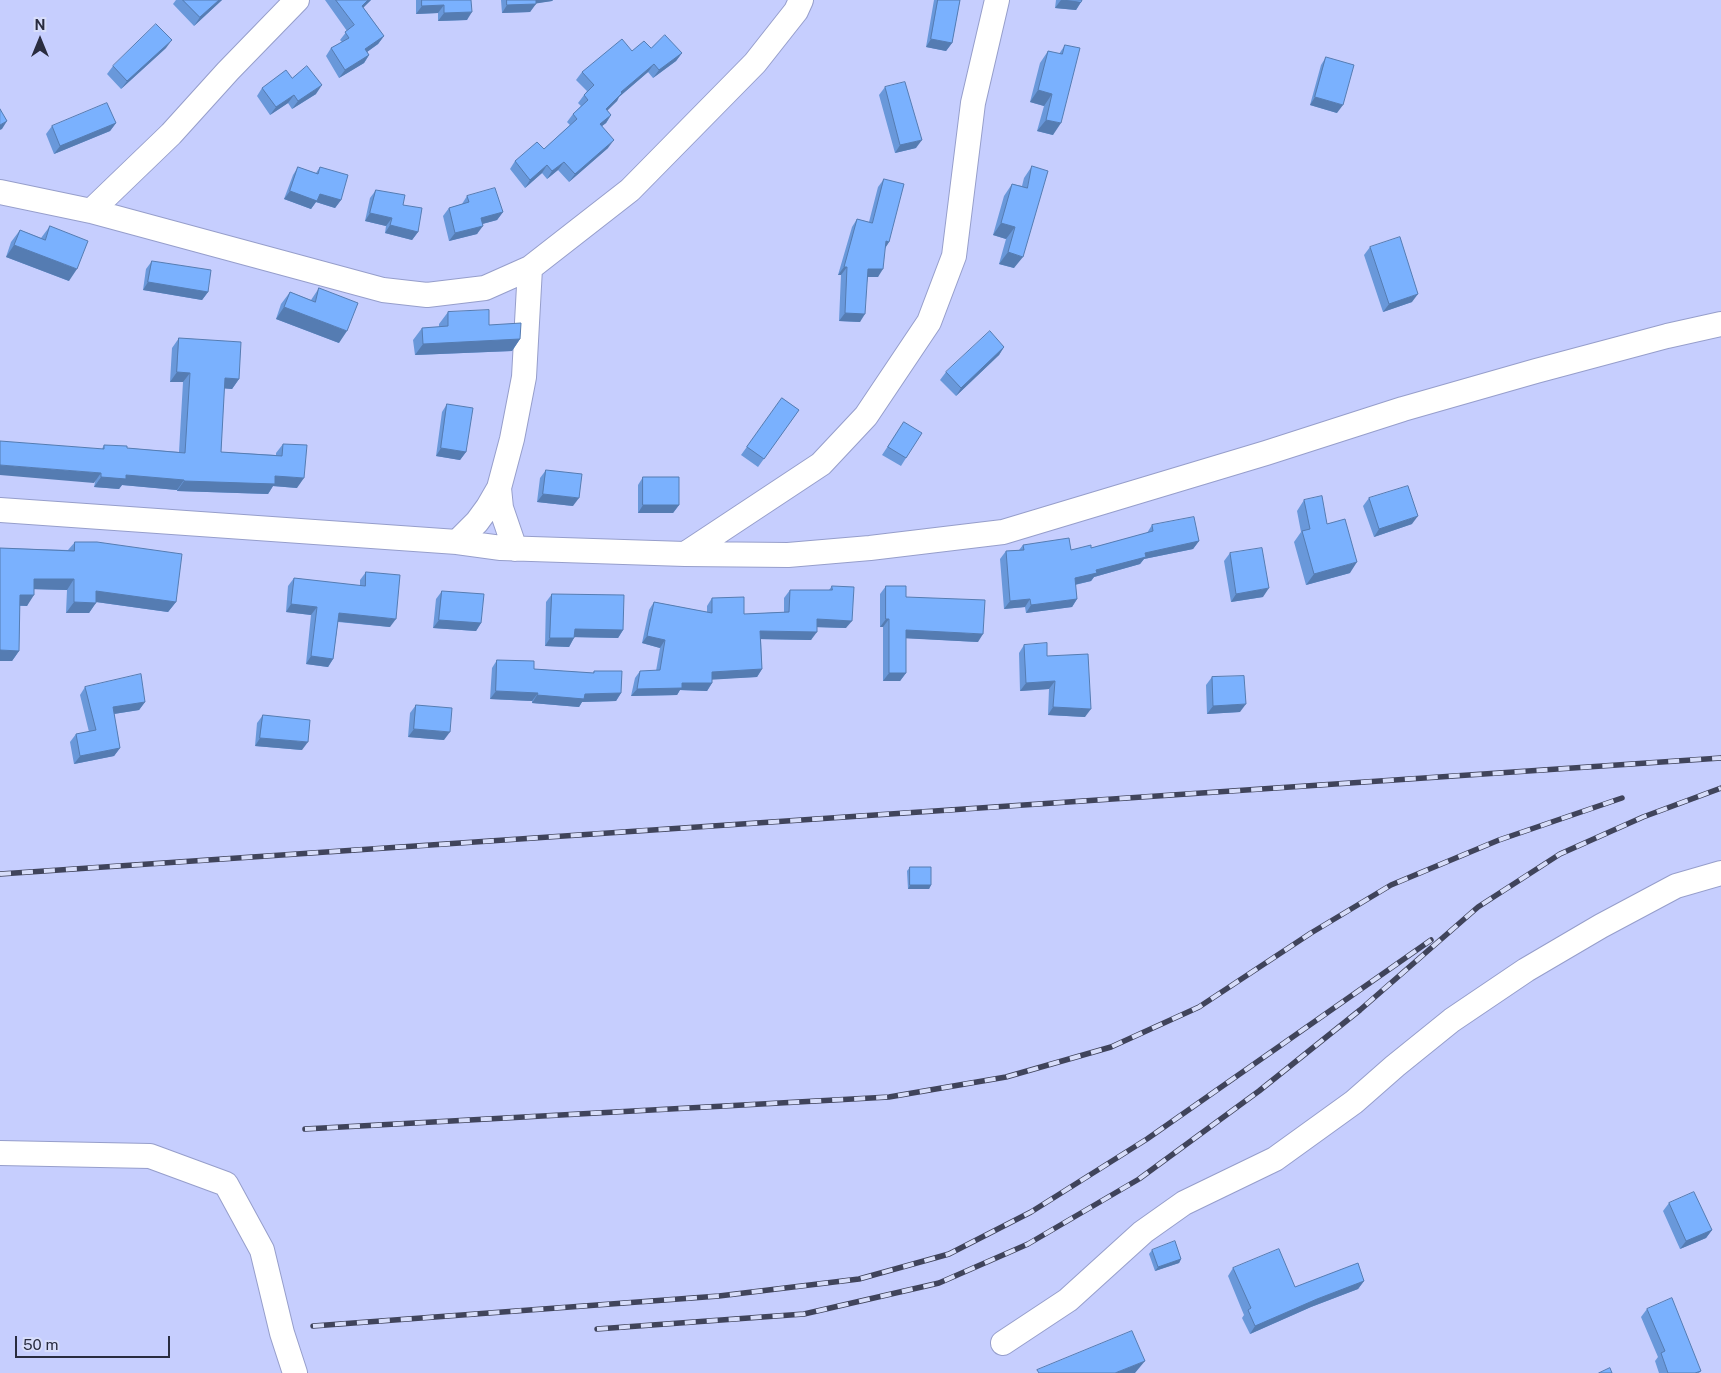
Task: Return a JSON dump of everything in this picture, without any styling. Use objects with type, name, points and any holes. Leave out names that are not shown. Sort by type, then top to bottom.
[{"type":"street","points":[[92,211],[171,134],[297,0]]},
{"type":"street","points":[[0,192],[92,211],[383,290],[427,295],[484,288],[530,268],[630,190],[756,63],[796,11],[801,0]]},
{"type":"street","points":[[685,554],[821,464],[866,416],[929,322],[954,256],[973,103],[997,0]]},
{"type":"street","points":[[457,542],[477,522],[499,488],[512,439],[524,377],[530,268]]},
{"type":"street","points":[[0,510],[457,542],[515,549],[788,555],[870,548],[1003,532],[1266,453],[1403,409],[1667,336],[1721,324]]},
{"type":"street","points":[[499,488],[501,508],[515,549]]},
{"type":"street","points":[[1003,1343],[1068,1300],[1150,1227],[1184,1203],[1275,1159],[1354,1102],[1452,1020],[1526,970],[1600,926],[1676,886],[1721,873]]},
{"type":"street","points":[[0,1153],[150,1156],[226,1184],[262,1250],[282,1334],[295,1373]]},
{"type":"building","points":[[183,0],[219,0],[200,17]]},
{"type":"building","points":[[336,0],[368,0],[362,6],[384,36],[365,49],[369,55],[345,70],[331,48],[349,38],[345,32],[354,25]]},
{"type":"building","points":[[422,0],[471,0],[472,12],[444,13],[444,5],[422,6]]},
{"type":"building","points":[[507,0],[536,0],[536,4],[507,5]]},
{"type":"building","points":[[938,0],[960,0],[952,43],[931,39]]},
{"type":"building","points":[[1063,0],[1082,0],[1081,2]]},
{"type":"building","points":[[156,24],[172,40],[127,81],[113,66]]},
{"type":"building","points":[[665,35],[682,53],[659,70],[654,64],[621,92],[606,109],[611,115],[600,124],[614,140],[575,174],[564,162],[552,171],[547,165],[530,180],[515,161],[537,142],[544,149],[577,119],[573,114],[588,100],[584,95],[594,85],[582,72],[622,39],[632,51],[644,41],[651,48]]},
{"type":"building","points":[[1065,45],[1080,48],[1061,123],[1046,120],[1052,94],[1038,90],[1048,51],[1062,54]]},
{"type":"building","points":[[1326,57],[1354,65],[1343,105],[1315,97]]},
{"type":"building","points":[[307,66],[322,85],[298,101],[294,95],[276,107],[262,88],[286,70],[292,78]]},
{"type":"building","points":[[905,82],[922,140],[900,145],[885,87]]},
{"type":"building","points":[[107,103],[116,123],[60,146],[52,126]]},
{"type":"building","points":[[0,109],[7,121],[0,125]]},
{"type":"building","points":[[1032,166],[1048,171],[1023,257],[1008,252],[1015,227],[1001,223],[1012,184],[1027,188]]},
{"type":"building","points":[[298,167],[318,174],[320,167],[348,175],[341,200],[320,194],[317,201],[290,191]]},
{"type":"building","points":[[884,179],[904,184],[889,242],[886,241],[883,269],[868,269],[865,314],[845,313],[847,267],[844,267],[857,219],[872,223]]},
{"type":"building","points":[[495,188],[503,212],[481,218],[483,226],[455,233],[449,208],[469,202],[467,196]]},
{"type":"building","points":[[376,190],[405,195],[403,205],[422,208],[418,232],[390,225],[392,218],[370,213]]},
{"type":"building","points":[[50,226],[88,241],[77,269],[14,245],[20,230],[45,240]]},
{"type":"building","points":[[1400,237],[1418,294],[1389,304],[1370,247]]},
{"type":"building","points":[[152,261],[211,270],[208,292],[148,282]]},
{"type":"building","points":[[319,288],[358,303],[347,331],[284,307],[290,292],[315,302]]},
{"type":"building","points":[[489,310],[489,325],[521,323],[520,339],[423,344],[422,328],[448,326],[448,312]]},
{"type":"building","points":[[990,331],[1004,347],[961,388],[946,372]]},
{"type":"building","points":[[179,338],[241,342],[239,379],[225,378],[221,452],[282,456],[283,444],[307,445],[304,478],[275,476],[275,484],[184,481],[126,475],[126,479],[101,477],[101,473],[0,465],[0,441],[104,449],[104,445],[127,446],[127,448],[185,453],[190,373],[177,372]]},
{"type":"building","points":[[782,398],[799,410],[764,459],[747,447]]},
{"type":"building","points":[[447,404],[473,408],[466,452],[441,448]]},
{"type":"building","points":[[904,422],[922,433],[906,458],[888,447]]},
{"type":"building","points":[[546,470],[582,474],[579,498],[543,494]]},
{"type":"building","points":[[643,477],[679,477],[679,505],[643,505]]},
{"type":"building","points":[[1408,486],[1418,516],[1379,529],[1369,498]]},
{"type":"building","points":[[1322,496],[1327,524],[1345,519],[1357,562],[1314,574],[1302,531],[1310,529],[1304,500]]},
{"type":"building","points":[[1194,517],[1199,541],[1145,553],[1146,557],[1096,570],[1097,573],[1075,578],[1077,599],[1031,605],[1030,599],[1010,601],[1006,551],[1024,550],[1023,545],[1069,538],[1071,550],[1091,545],[1091,548],[1153,531],[1152,525]]},
{"type":"building","points":[[75,542],[97,542],[182,554],[176,602],[96,591],[96,603],[74,602],[74,579],[34,579],[34,595],[20,595],[19,651],[0,650],[0,548],[74,551]]},
{"type":"building","points":[[1262,548],[1269,588],[1236,594],[1230,553]]},
{"type":"building","points":[[366,572],[400,575],[396,619],[339,613],[333,659],[311,656],[317,607],[291,604],[294,578],[365,586]]},
{"type":"building","points":[[832,586],[854,587],[852,621],[817,619],[817,632],[760,631],[762,669],[712,672],[712,683],[682,683],[682,688],[637,689],[640,671],[660,670],[665,640],[647,636],[654,602],[712,613],[712,598],[744,597],[744,614],[789,612],[790,590],[832,590]]},
{"type":"building","points":[[886,586],[906,586],[906,597],[985,600],[983,634],[906,630],[906,673],[889,673],[889,619],[886,619]]},
{"type":"building","points":[[442,591],[484,594],[481,623],[439,620]]},
{"type":"building","points":[[552,594],[624,595],[623,630],[575,629],[574,638],[550,638]]},
{"type":"building","points":[[1047,643],[1047,656],[1088,654],[1091,709],[1053,707],[1055,681],[1026,683],[1024,645]]},
{"type":"building","points":[[497,660],[534,661],[534,669],[594,673],[594,671],[622,671],[621,693],[585,694],[584,699],[537,695],[538,693],[496,691]]},
{"type":"building","points":[[141,674],[145,702],[113,707],[120,748],[80,756],[76,734],[96,730],[85,687]]},
{"type":"building","points":[[1244,676],[1246,704],[1213,706],[1212,677]]},
{"type":"building","points":[[416,705],[452,708],[450,732],[414,729]]},
{"type":"building","points":[[263,715],[310,720],[308,742],[260,738]]},
{"type":"building","points":[[910,867],[931,867],[931,885],[910,885]]},
{"type":"building","points":[[1694,1192],[1712,1230],[1686,1241],[1669,1203]]},
{"type":"building","points":[[1175,1241],[1181,1259],[1158,1267],[1152,1250]]},
{"type":"building","points":[[1279,1249],[1295,1287],[1358,1263],[1364,1281],[1255,1326],[1248,1310],[1251,1308],[1233,1268]]},
{"type":"building","points":[[1672,1298],[1701,1371],[1695,1373],[1668,1373],[1661,1353],[1665,1351],[1647,1309]]},
{"type":"building","points":[[1132,1331],[1145,1361],[1115,1373],[1039,1373],[1037,1370]]},
{"type":"building","points":[[1610,1368],[1612,1373],[1599,1373]]},
{"type":"railway","points":[[0,874],[1721,758]]},
{"type":"railway","points":[[597,1329],[804,1314],[939,1283],[1028,1244],[1139,1179],[1259,1091],[1360,1010],[1478,907],[1560,854],[1643,817],[1721,788]]},
{"type":"railway","points":[[305,1129],[889,1097],[1006,1077],[1111,1047],[1199,1007],[1311,933],[1391,885],[1499,840],[1622,798]]},
{"type":"railway","points":[[313,1326],[719,1296],[859,1279],[949,1254],[1031,1212],[1147,1139],[1431,940]]}]
